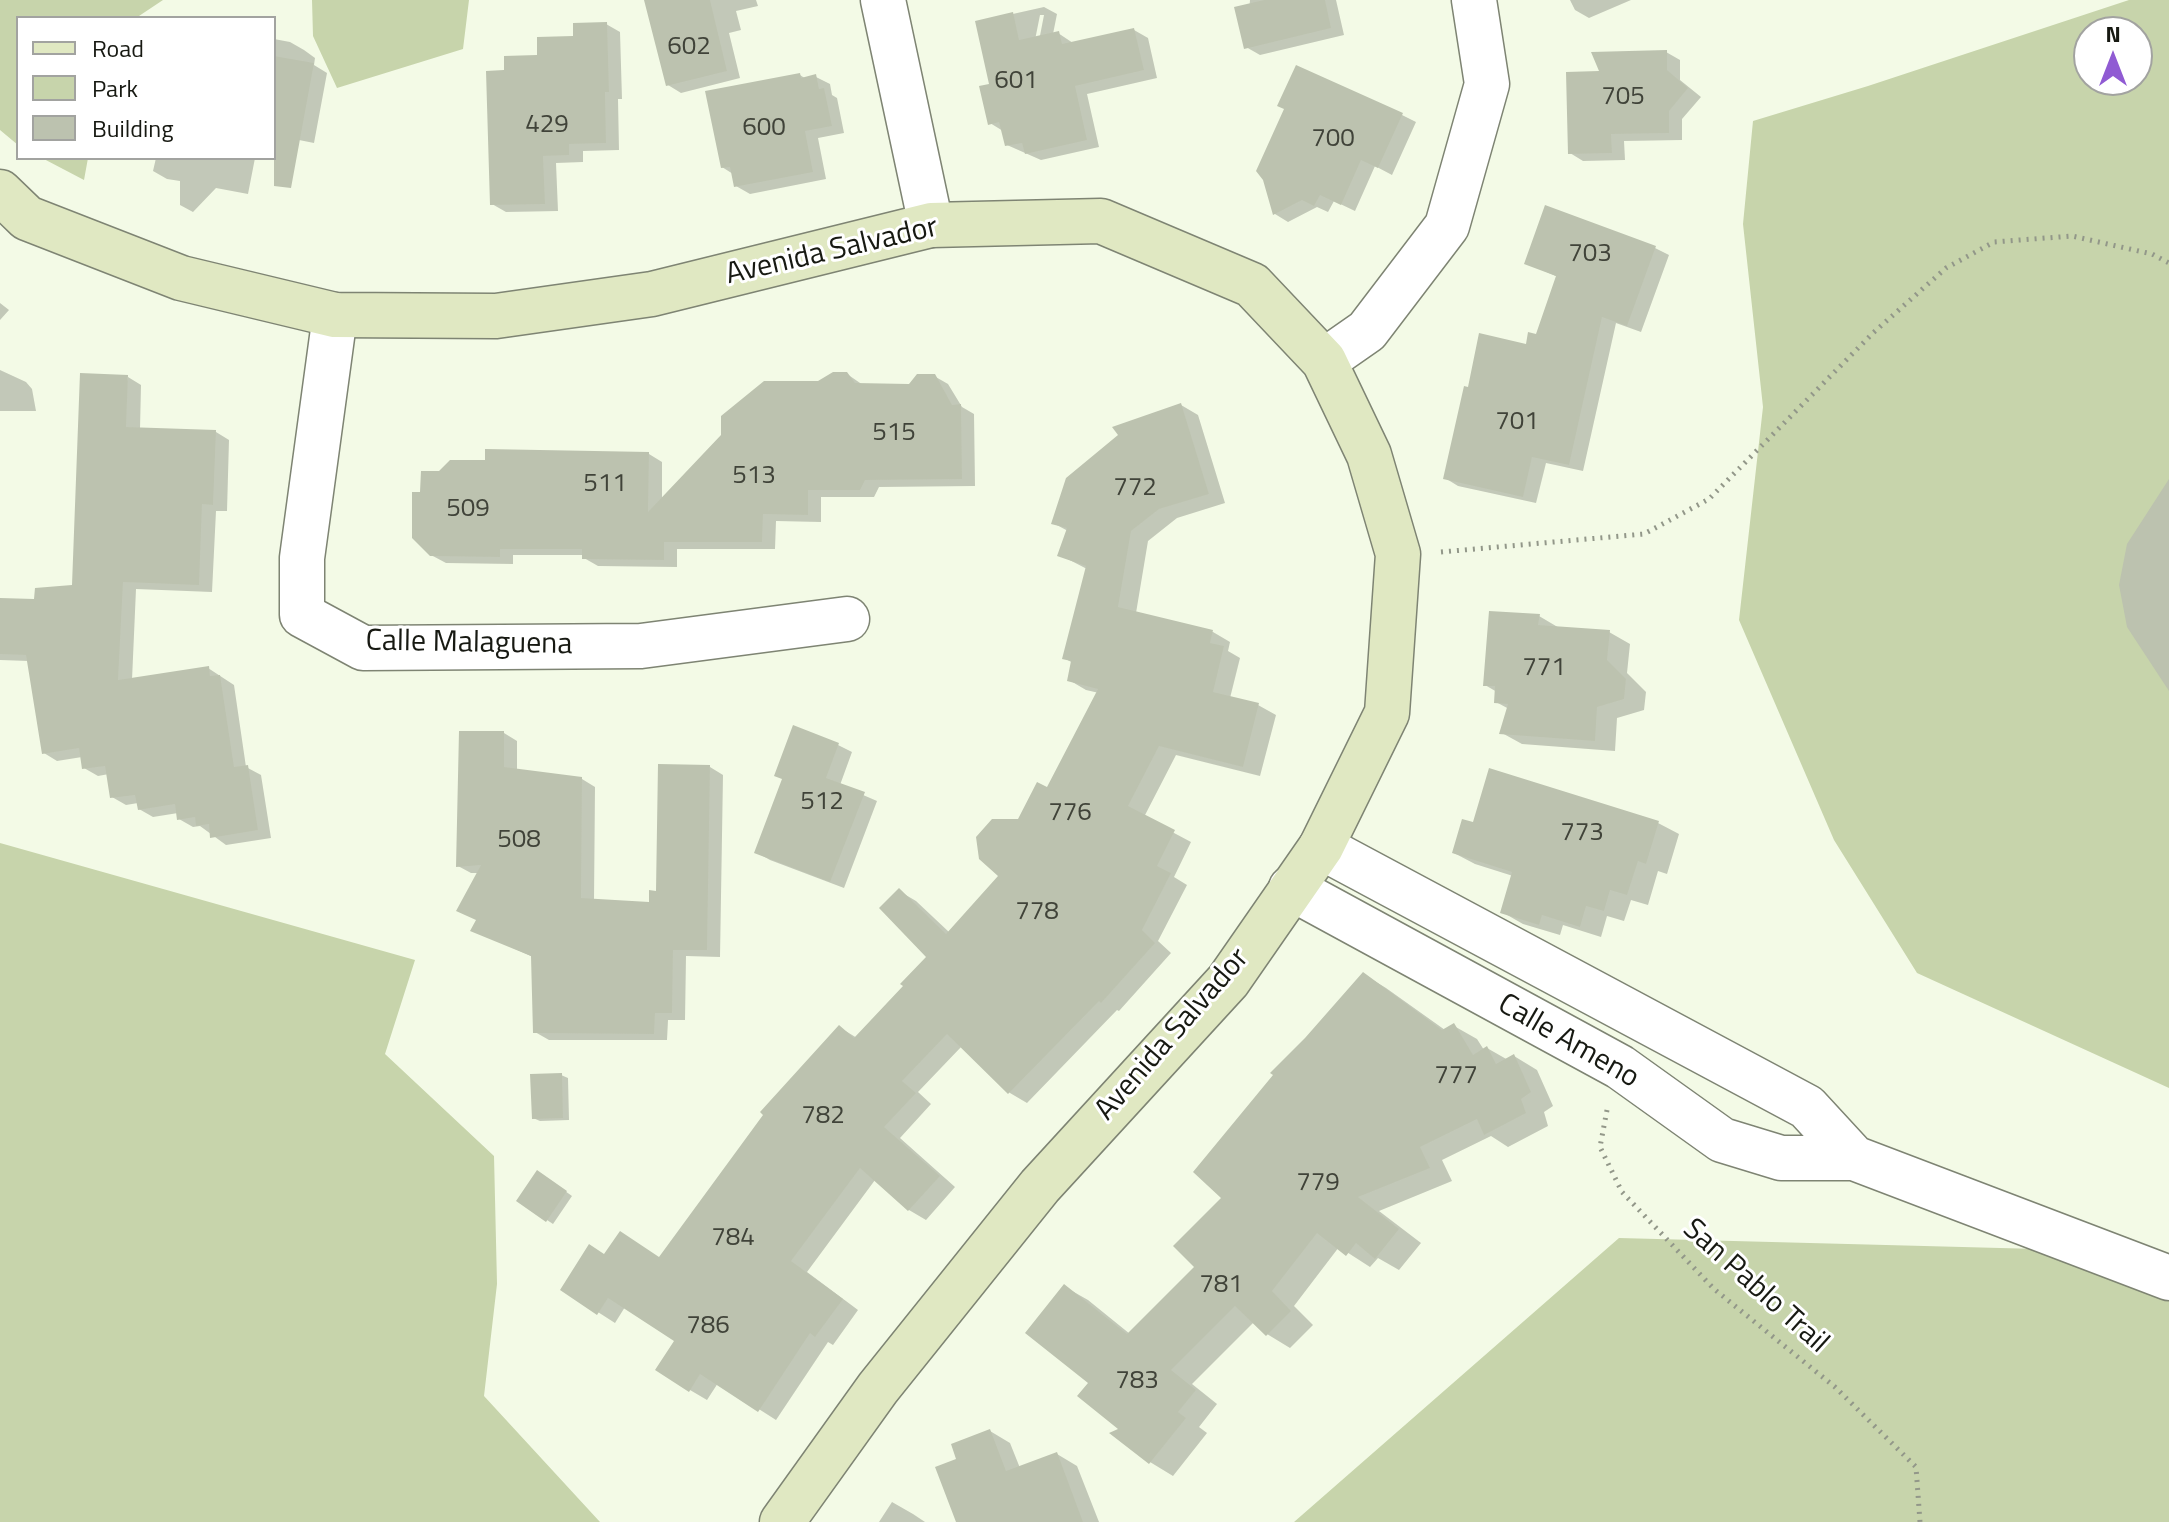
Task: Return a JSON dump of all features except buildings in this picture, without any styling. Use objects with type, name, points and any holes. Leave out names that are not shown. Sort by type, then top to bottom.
[{"type":"street","points":[[883,0],[931,225]]},
{"type":"street","points":[[1324,361],[1367,331],[1447,226],[1487,84],[1474,0]]},
{"type":"street","name":"Avenida Salvador","points":[[0,192],[27,218],[181,278],[335,315],[496,316],[652,294],[931,225],[1101,221],[1252,285],[1324,361],[1369,455],[1398,554],[1387,713],[1321,847],[1228,981],[1040,1186],[906,1352],[782,1522]]},
{"type":"street","name":"Calle Malaguena","points":[[335,315],[302,558],[302,615],[363,648],[641,646],[847,619]]},
{"type":"street","name":"Calle Ameno","points":[[1321,847],[1807,1107],[1854,1158]]},
{"type":"street","name":"Calle Ameno","points":[[1291,888],[1620,1067],[1722,1140],[1781,1158],[1854,1158],[2169,1278]]},
{"type":"path","points":[[1398,554],[1468,551],[1644,534],[1709,499],[1873,333],[1946,268],[1994,242],[2072,236],[2152,254],[2169,263]]},
{"type":"path","name":"San Pablo Trail","points":[[1620,1067],[1610,1096],[1600,1147],[1622,1192],[1714,1289],[1835,1387],[1916,1467],[1920,1522]]},
{"type":"green space","points":[[0,0],[163,0],[139,16],[16,16],[16,143],[0,130]]},
{"type":"green space","points":[[312,0],[469,0],[463,49],[337,88],[313,36]]},
{"type":"green space","points":[[2129,0],[2169,0],[2169,1088],[1917,973],[1834,840],[1739,620],[1763,407],[1743,224],[1753,121],[2073,18],[2073,96],[2153,96],[2153,16],[2080,16]]},
{"type":"green space","points":[[46,160],[88,160],[84,180]]},
{"type":"green space","points":[[0,843],[415,960],[385,1054],[494,1156],[497,1284],[484,1396],[600,1522],[0,1522]]},
{"type":"green space","points":[[1619,1238],[2153,1252],[2169,1269],[2169,1522],[1294,1522]]}]
